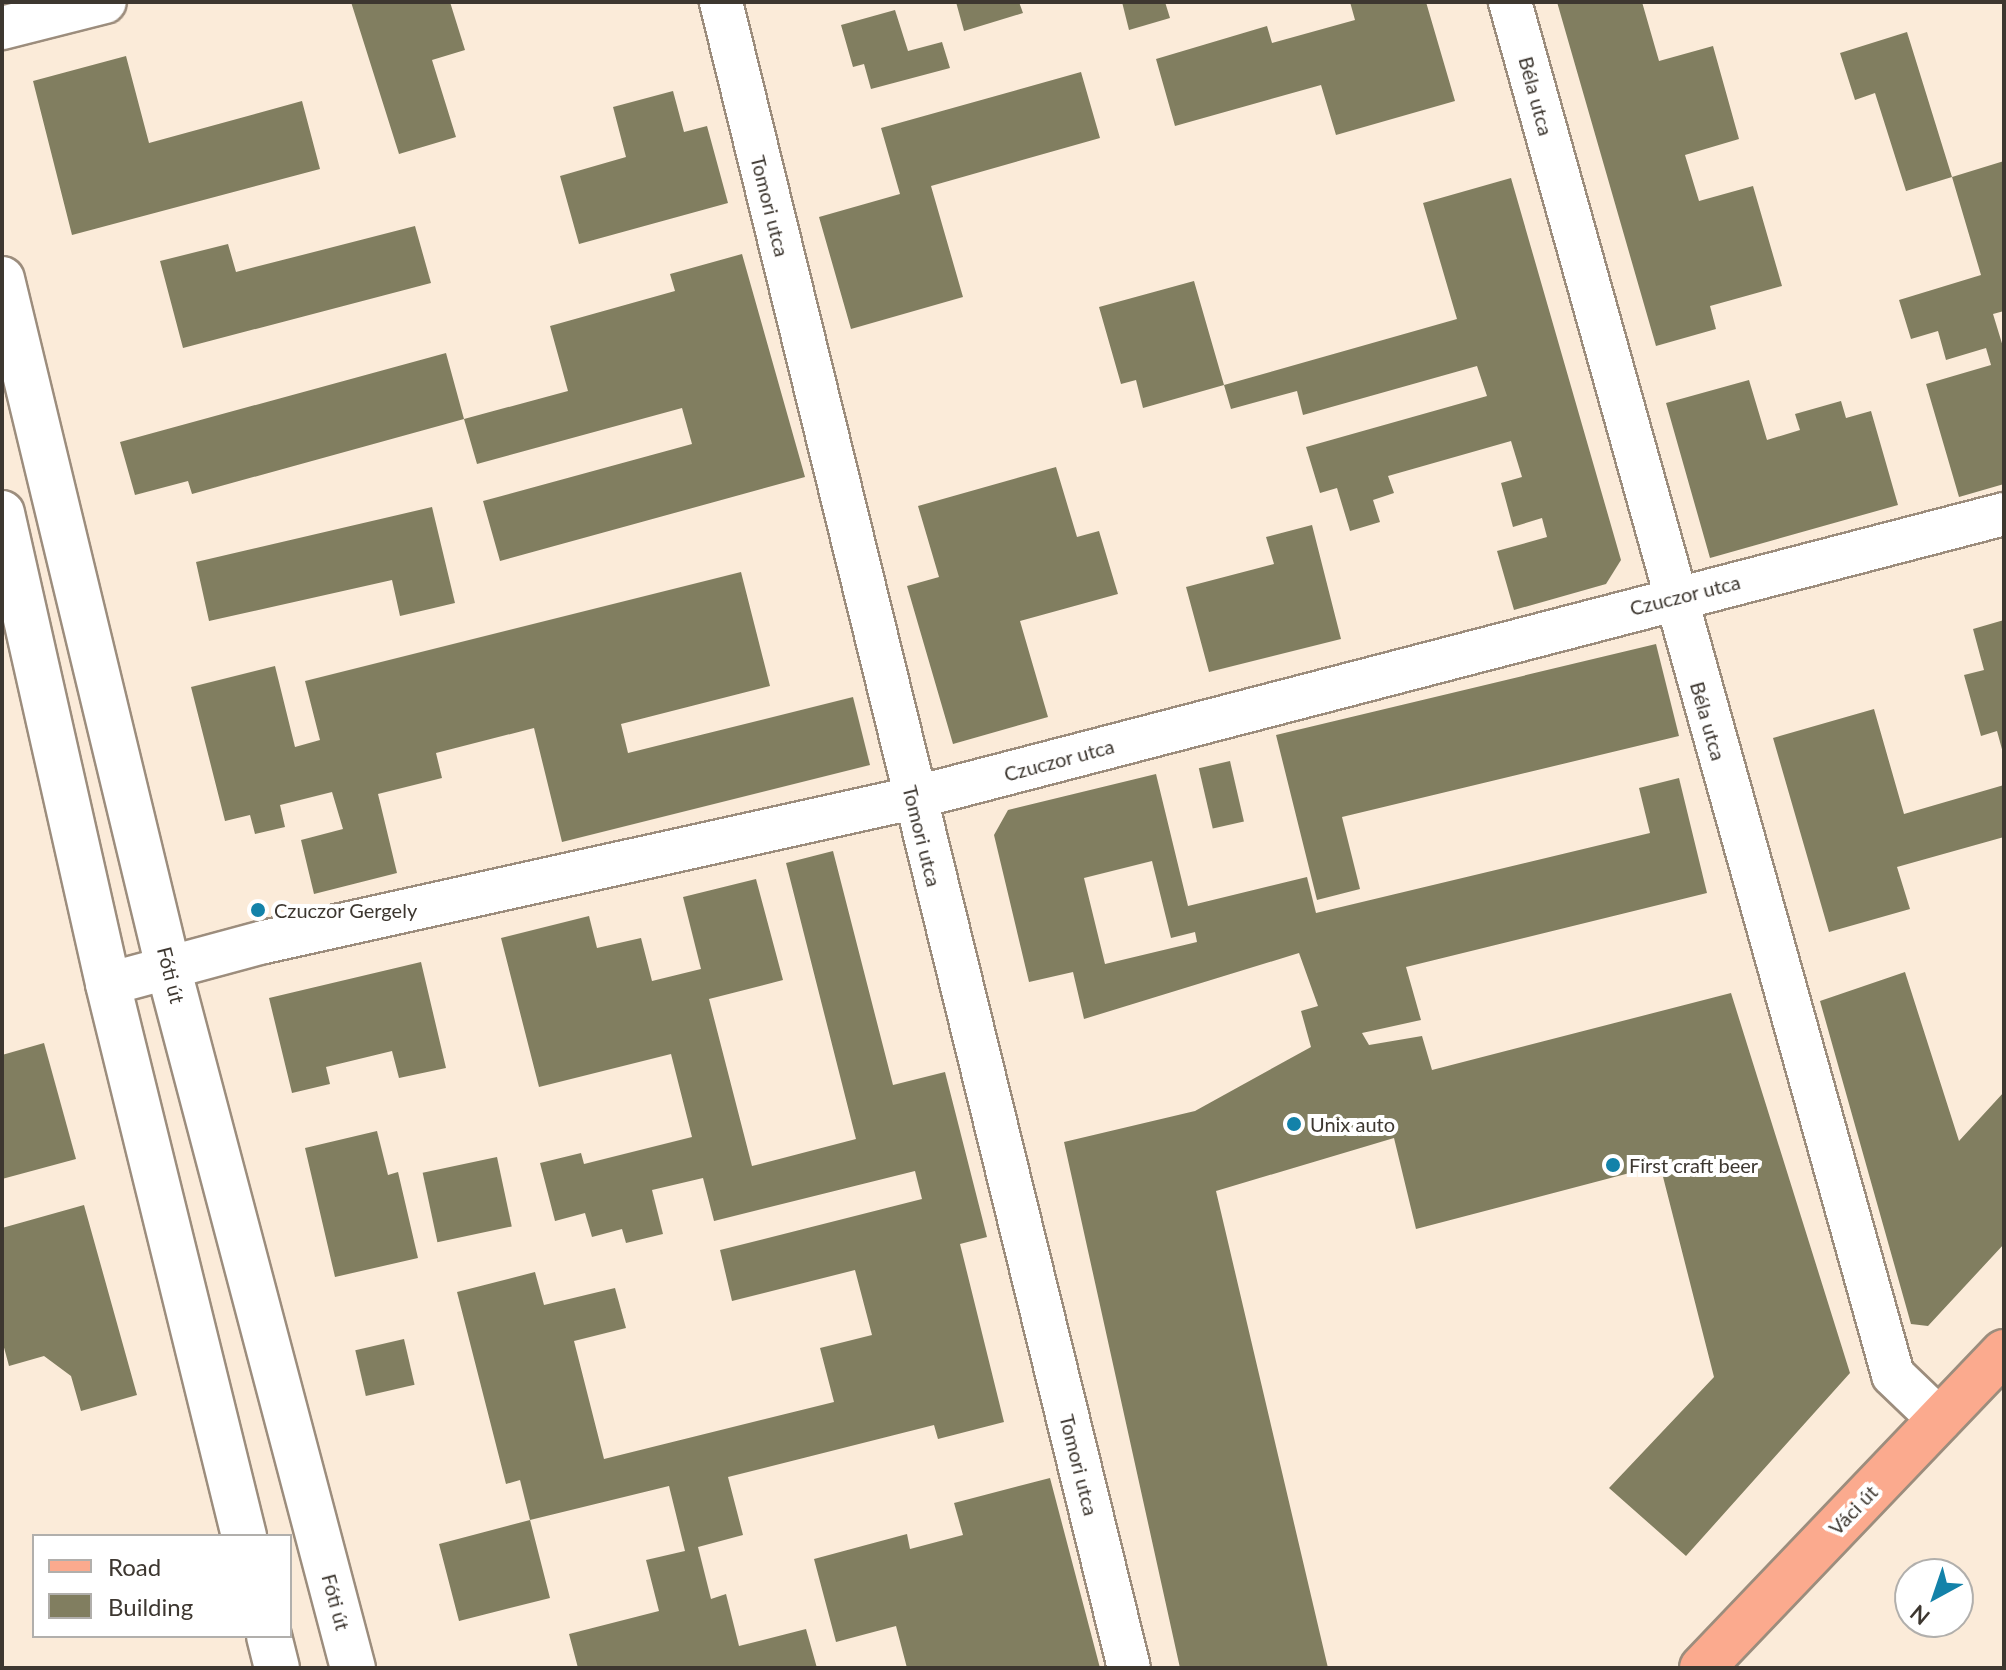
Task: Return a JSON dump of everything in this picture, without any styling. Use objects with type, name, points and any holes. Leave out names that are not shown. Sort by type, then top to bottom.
[{"type":"main road","name":"Váci út","points":[[1702,1668],[2004,1352]]},
{"type":"street","points":[[2,28],[105,2]]},
{"type":"street","name":"Tomori utca","points":[[721,2],[913,798],[1129,1668]]},
{"type":"street","name":"Béla utca","points":[[1510,2],[1673,598],[1893,1375],[1940,1420]]},
{"type":"street","name":"Fóti út","points":[[2,279],[168,967],[353,1668]]},
{"type":"street","points":[[2,513],[108,984],[244,1534]]},
{"type":"street","name":"Czuczor utca","points":[[108,984],[168,967],[913,798],[2004,514]]},
{"type":"street","points":[[270,1638],[277,1668]]},
{"type":"building","points":[[351,2],[450,2],[465,50],[432,60],[456,137],[399,154]]},
{"type":"building","points":[[956,2],[1019,2],[1023,13],[964,31]]},
{"type":"building","points":[[1122,2],[1165,2],[1170,18],[1129,30]]},
{"type":"building","points":[[1350,2],[1426,2],[1455,101],[1336,135],[1321,85],[1175,126],[1156,59],[1267,26],[1272,43],[1355,20]]},
{"type":"building","points":[[1557,2],[1642,2],[1659,61],[1713,46],[1739,139],[1685,155],[1699,201],[1753,186],[1782,286],[1710,306],[1716,329],[1656,346]]},
{"type":"building","points":[[895,10],[908,51],[942,42],[950,68],[871,89],[864,64],[853,67],[841,25]]},
{"type":"building","points":[[1907,32],[1952,177],[1906,191],[1875,93],[1855,100],[1840,53]]},
{"type":"building","points":[[126,56],[149,143],[302,101],[320,169],[72,235],[33,81]]},
{"type":"building","points":[[1081,72],[1100,138],[931,186],[963,297],[851,329],[819,217],[900,194],[881,128]]},
{"type":"building","points":[[673,91],[684,132],[707,126],[728,203],[579,244],[560,176],[626,157],[613,107]]},
{"type":"building","points":[[2004,161],[2004,311],[1993,314],[2004,350],[2004,484],[1959,497],[1926,384],[1991,365],[1986,348],[1946,360],[1938,331],[1911,339],[1899,300],[1981,275],[1952,177]]},
{"type":"building","points":[[1511,178],[1621,560],[1606,584],[1514,610],[1497,551],[1547,537],[1542,518],[1513,527],[1501,483],[1522,477],[1511,441],[1388,476],[1394,493],[1373,500],[1380,522],[1350,531],[1337,488],[1320,493],[1306,447],[1487,396],[1477,366],[1303,415],[1297,391],[1231,409],[1224,385],[1457,319],[1423,203]]},
{"type":"building","points":[[415,226],[431,283],[183,348],[160,261],[228,244],[236,272]]},
{"type":"building","points":[[742,254],[805,477],[500,561],[483,501],[692,444],[682,408],[477,464],[464,419],[568,391],[550,326],[675,291],[670,274]]},
{"type":"building","points":[[1194,281],[1224,385],[1143,408],[1136,380],[1121,384],[1099,307]]},
{"type":"building","points":[[446,353],[464,419],[192,494],[188,481],[135,495],[120,442]]},
{"type":"building","points":[[1749,380],[1767,440],[1800,430],[1795,414],[1841,401],[1846,418],[1871,411],[1898,505],[1710,558],[1666,403]]},
{"type":"building","points":[[1056,467],[1077,537],[1099,531],[1118,594],[1020,621],[1048,717],[953,744],[907,586],[939,577],[918,506]]},
{"type":"building","points":[[432,507],[455,603],[400,616],[392,580],[209,621],[196,562]]},
{"type":"building","points":[[1312,525],[1341,639],[1209,672],[1186,587],[1274,564],[1266,537]]},
{"type":"building","points":[[741,572],[770,686],[621,724],[628,753],[853,697],[870,765],[562,842],[534,728],[436,753],[442,778],[378,794],[397,873],[314,894],[301,840],[343,829],[332,792],[280,805],[285,827],[255,834],[250,815],[225,821],[191,687],[275,666],[295,747],[320,740],[305,681]]},
{"type":"building","points":[[2004,620],[2003,753],[1997,731],[1981,736],[1964,675],[1984,670],[1973,629]]},
{"type":"building","points":[[1656,644],[1679,736],[1342,817],[1360,889],[1317,900],[1276,735]]},
{"type":"building","points":[[1874,709],[1904,814],[2004,785],[2004,837],[1897,867],[1910,909],[1829,932],[1773,738]]},
{"type":"building","points":[[1230,761],[1244,821],[1213,829],[1199,768]]},
{"type":"building","points":[[1156,774],[1188,906],[1307,877],[1316,913],[1650,833],[1639,788],[1679,778],[1707,893],[1406,967],[1421,1020],[1362,1033],[1369,1045],[1422,1036],[1432,1070],[1731,993],[1850,1373],[1686,1556],[1609,1488],[1714,1377],[1660,1165],[1416,1229],[1394,1138],[1216,1191],[1328,1668],[1180,1668],[1064,1142],[1195,1111],[1311,1047],[1301,1011],[1318,1006],[1299,953],[1084,1019],[1073,972],[1029,982],[994,835],[1008,810]],"holes":[[[1152,861],[1171,938],[1195,932],[1197,942],[1105,964],[1084,878]]]},
{"type":"building","points":[[833,851],[893,1085],[945,1072],[987,1237],[960,1244],[1004,1422],[938,1439],[934,1425],[728,1477],[743,1535],[698,1547],[711,1599],[726,1594],[739,1646],[806,1629],[817,1668],[578,1668],[569,1634],[659,1611],[646,1560],[685,1551],[669,1486],[530,1520],[520,1480],[506,1484],[457,1292],[535,1272],[544,1305],[615,1288],[626,1328],[574,1341],[604,1459],[834,1402],[820,1348],[872,1335],[855,1270],[732,1301],[720,1250],[922,1199],[915,1171],[714,1221],[703,1178],[652,1190],[663,1234],[626,1243],[622,1229],[592,1237],[585,1213],[555,1221],[540,1163],[581,1153],[584,1164],[692,1137],[671,1054],[539,1087],[501,938],[589,916],[597,948],[641,938],[652,981],[701,969],[683,897],[756,879],[783,980],[709,999],[752,1166],[856,1139],[786,863]]},
{"type":"building","points":[[421,962],[446,1068],[399,1078],[392,1051],[326,1067],[330,1084],[292,1093],[269,998]]},
{"type":"building","points":[[1905,972],[1959,1141],[2004,1092],[2004,1244],[1928,1326],[1911,1324],[1820,1001]]},
{"type":"building","points":[[44,1043],[76,1159],[2,1179],[2,1055]]},
{"type":"building","points":[[377,1131],[388,1175],[398,1172],[418,1258],[335,1277],[305,1148]]},
{"type":"building","points":[[497,1157],[512,1226],[437,1242],[423,1173]]},
{"type":"building","points":[[84,1205],[137,1395],[81,1411],[71,1376],[44,1356],[9,1366],[2,1340],[2,1228]]},
{"type":"building","points":[[404,1339],[415,1385],[366,1396],[355,1350]]},
{"type":"building","points":[[1050,1478],[1100,1668],[907,1668],[896,1626],[836,1642],[814,1559],[907,1534],[910,1549],[963,1535],[954,1503]]},
{"type":"building","points":[[530,1520],[550,1598],[459,1621],[439,1544]]},
{"type":"place","name":"Czuczor Gergely","points":[[258,910]]},
{"type":"place","name":"Unix auto","points":[[1294,1124]]},
{"type":"place","name":"First craft beer","points":[[1613,1165]]}]
